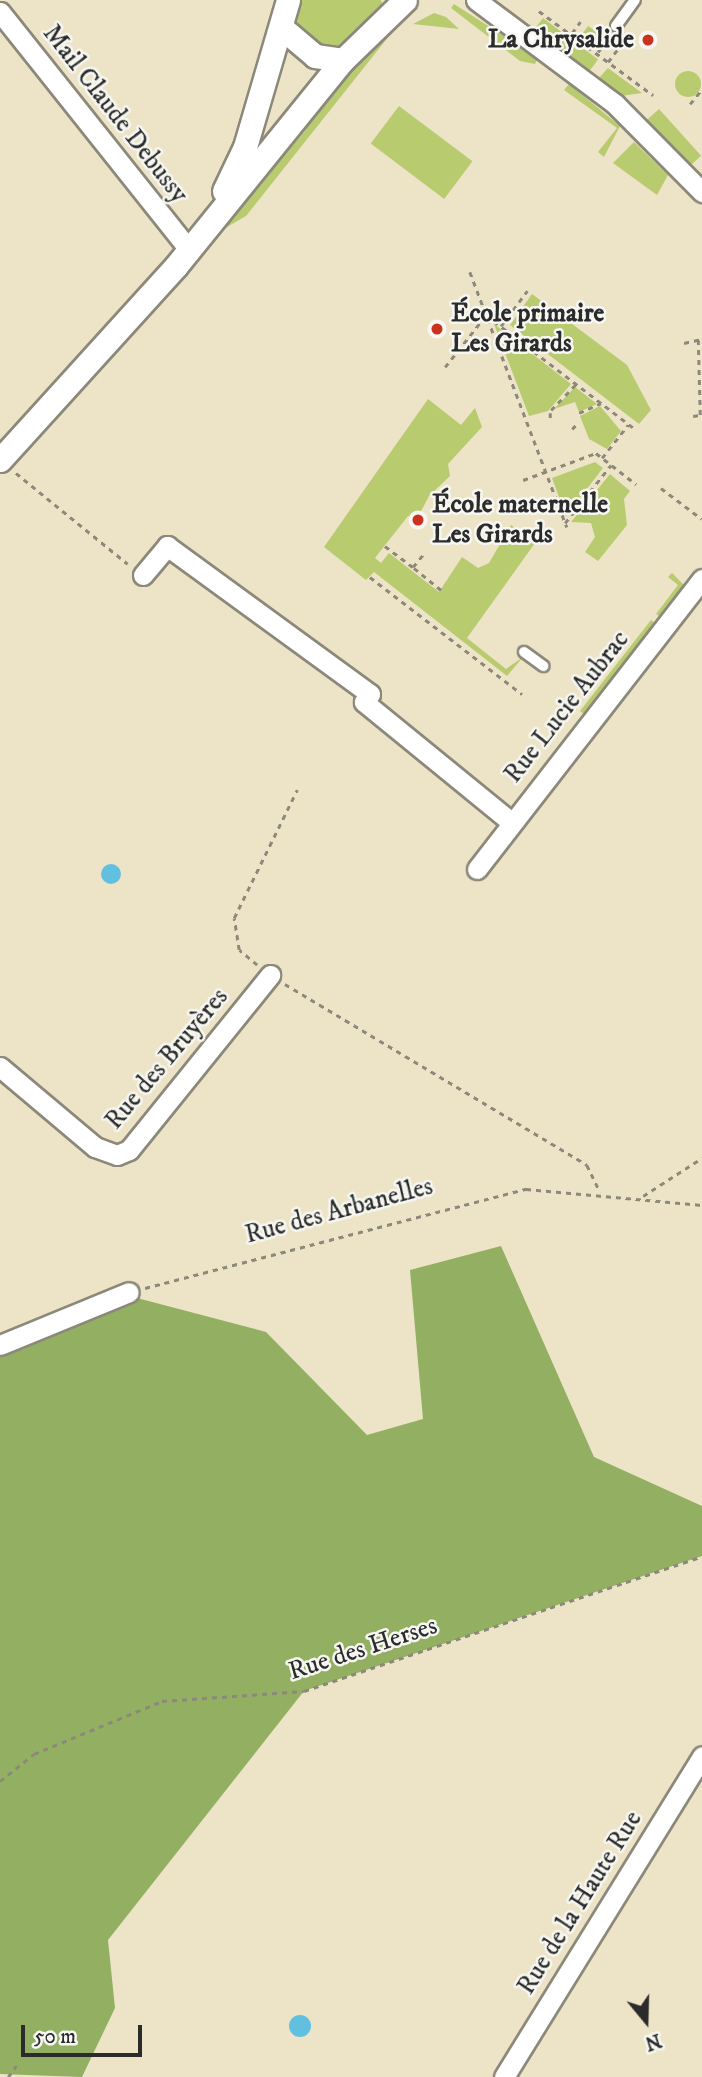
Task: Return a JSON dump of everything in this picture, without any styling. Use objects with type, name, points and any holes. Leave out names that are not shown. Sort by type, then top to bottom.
[{"type":"street","points":[[207,226],[246,147],[288,0]]},
{"type":"street","points":[[0,460],[189,250],[343,60],[405,0]]},
{"type":"street","points":[[483,2],[615,104],[702,192]]},
{"type":"street","name":"Mail Claude Debussy","points":[[0,12],[189,250]]},
{"type":"street","points":[[282,28],[315,56],[343,60]]},
{"type":"street","points":[[143,575],[167,546],[370,694],[364,702],[511,822]]},
{"type":"street","name":"Rue Lucie Aubrac","points":[[477,869],[702,579]]},
{"type":"street","name":"Rue des Bruyères","points":[[0,1066],[95,1147],[117,1155],[129,1150],[270,975]]},
{"type":"street","points":[[0,1345],[130,1292]]},
{"type":"street","name":"Rue de la Haute Rue","points":[[504,2077],[702,1756]]},
{"type":"lane","points":[[616,26],[635,0]]},
{"type":"lane","points":[[524,652],[543,666]]},
{"type":"path","points":[[539,10],[653,95]]},
{"type":"path","points":[[571,34],[580,22]]},
{"type":"path","points":[[597,54],[616,26]]},
{"type":"path","points":[[608,62],[621,45]]},
{"type":"path","points":[[691,104],[702,89]]},
{"type":"path","points":[[470,272],[566,525],[611,465]]},
{"type":"path","points":[[501,326],[527,290]]},
{"type":"path","points":[[486,315],[635,429]]},
{"type":"path","points":[[445,367],[486,315]]},
{"type":"path","points":[[684,343],[700,339],[700,415],[693,416]]},
{"type":"path","points":[[550,418],[551,411],[576,384]]},
{"type":"path","points":[[579,413],[601,403]]},
{"type":"path","points":[[572,429],[576,425]]},
{"type":"path","points":[[602,458],[629,425]]},
{"type":"path","points":[[523,480],[596,453],[636,484]]},
{"type":"path","points":[[0,460],[143,575]]},
{"type":"path","points":[[661,488],[702,519]]},
{"type":"path","points":[[385,546],[442,590]]},
{"type":"path","points":[[412,568],[425,552]]},
{"type":"path","points":[[370,576],[522,694]]},
{"type":"path","points":[[297,790],[234,918],[239,950],[270,975],[587,1165],[600,1192]]},
{"type":"path","points":[[642,1197],[702,1157]]},
{"type":"path","name":"Rue des Arbanelles","points":[[130,1292],[526,1189],[600,1192],[702,1205]]},
{"type":"path","name":"Rue des Herses","points":[[0,1781],[34,1754],[162,1700],[304,1691],[702,1556]]},
{"type":"path","points":[[8,2077],[16,2066]]},
{"type":"green space","points":[[298,0],[381,0],[384,9],[351,44],[332,50],[297,28]]},
{"type":"green space","points":[[454,4],[538,58],[535,64],[520,61],[451,8]]},
{"type":"green space","points":[[434,13],[446,17],[459,29],[413,24]]},
{"type":"green space","points":[[543,18],[598,60],[590,71],[535,29]]},
{"type":"green space","points":[[395,19],[397,26],[246,216],[215,234],[305,131],[313,109]]},
{"type":"green space","points":[[611,22],[615,26],[599,49],[580,37],[588,26],[603,36]]},
{"type":"green space","points":[[608,68],[642,93],[621,96],[599,78]]},
{"type":"green space","points":[[688,71],[697,75],[701,84],[697,93],[688,97],[679,93],[675,84],[679,75]]},
{"type":"green space","points":[[569,84],[620,126],[604,157],[598,152],[617,128],[564,90]]},
{"type":"green space","points":[[399,106],[472,161],[444,199],[371,144]]},
{"type":"green space","points":[[659,109],[701,156],[689,167],[647,120]]},
{"type":"green space","points":[[634,142],[668,175],[657,195],[613,163]]},
{"type":"green space","points":[[532,294],[627,365],[651,410],[639,424],[510,325]]},
{"type":"green space","points":[[494,324],[571,384],[548,411],[529,416]]},
{"type":"green space","points":[[575,387],[597,404],[579,412],[575,402],[554,409]]},
{"type":"green space","points":[[428,399],[461,425],[475,408],[482,427],[448,464],[450,476],[429,496],[416,521],[408,516],[375,558],[381,563],[389,553],[439,592],[462,557],[478,568],[489,563],[511,525],[535,543],[467,638],[506,669],[523,657],[507,676],[374,572],[366,580],[324,547]]},
{"type":"green space","points":[[600,406],[621,431],[607,449],[589,439],[580,416]]},
{"type":"green space","points":[[595,462],[603,468],[566,516],[552,478]]},
{"type":"green space","points":[[610,474],[630,491],[624,499],[627,525],[598,561],[585,552],[595,537],[591,523],[571,522]]},
{"type":"green space","points":[[672,573],[686,587],[663,619],[656,614],[678,585],[668,577]]},
{"type":"green space","points":[[651,620],[658,625],[585,715],[580,711]]},
{"type":"green space","points":[[501,1246],[594,1457],[702,1506],[702,1556],[304,1691],[108,1940],[115,2008],[82,2077],[0,2074],[0,1353],[137,1298],[266,1332],[367,1435],[423,1419],[410,1270]]},
{"type":"water","points":[[111,864],[118,867],[121,874],[118,881],[111,884],[104,881],[101,874],[104,867]]},
{"type":"water","points":[[300,2015],[308,2018],[311,2026],[308,2034],[300,2037],[292,2034],[289,2026],[292,2018]]},
{"type":"place","name":"La Chrysalide","points":[[648,40]]},
{"type":"place","name":"École primaire Les Girards","points":[[437,329]]},
{"type":"place","name":"École maternelle Les Girards","points":[[418,520]]}]
